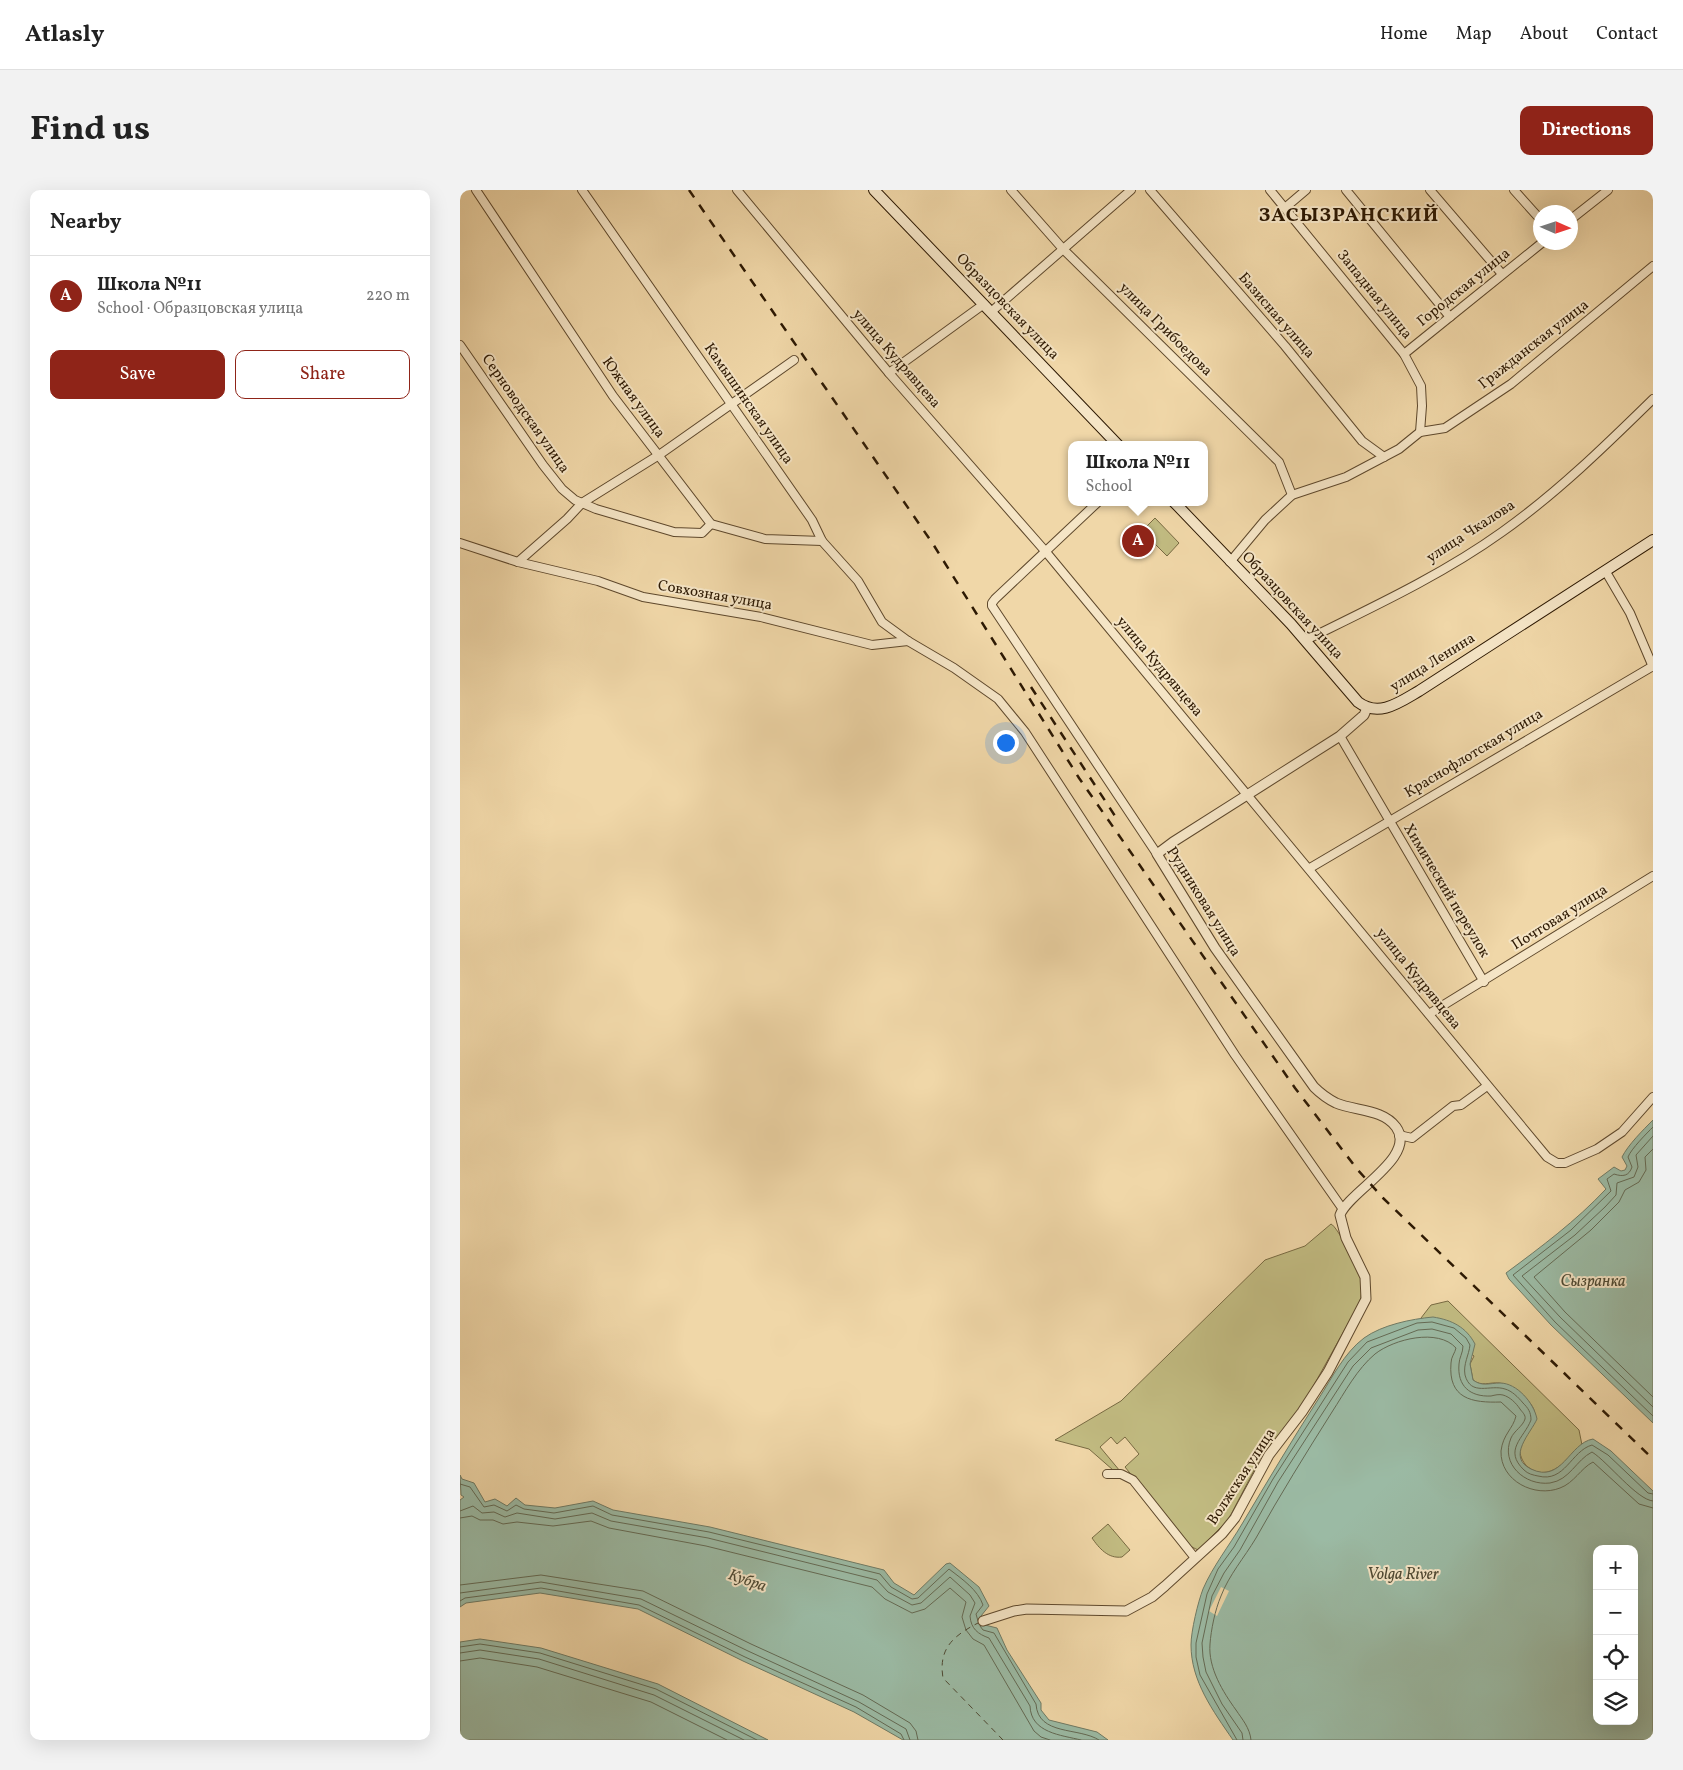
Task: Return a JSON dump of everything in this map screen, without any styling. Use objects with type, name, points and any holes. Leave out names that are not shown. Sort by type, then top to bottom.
[{"type":"main road","name":"Образцовская улица","points":[[874,190],[1114,441]]},
{"type":"main road","name":"Образцовская улица","points":[[1178,506],[1306,640],[1354,697],[1366,708]]},
{"type":"main road","name":"улица Ленина","points":[[1366,708],[1379,710],[1402,700],[1606,572],[1653,540]]},
{"type":"street","name":"Южная улица","points":[[476,190],[613,396],[711,524]]},
{"type":"street","name":"Камышинская улица","points":[[582,190],[812,520],[822,541],[858,581],[882,622],[892,631],[954,668],[991,694],[1012,715],[1236,1055],[1342,1208]]},
{"type":"street","name":"улица Кудрявцева","points":[[737,190],[889,373],[1046,552],[1247,795],[1310,868],[1547,1157],[1557,1163],[1565,1163],[1608,1142],[1622,1132],[1653,1097]]},
{"type":"street","name":"улица Грибоедова","points":[[1011,190],[1063,249],[1279,462],[1292,495]]},
{"type":"street","points":[[991,312],[1131,190]]},
{"type":"street","name":"Базисная улица","points":[[1150,190],[1291,353],[1362,441],[1384,457]]},
{"type":"street","name":"Западная улица","points":[[1270,190],[1286,207],[1404,354],[1421,386],[1420,432]]},
{"type":"street","points":[[1286,207],[1306,190]]},
{"type":"street","points":[[1346,190],[1450,317]]},
{"type":"street","points":[[1430,190],[1502,274]]},
{"type":"street","points":[[1514,190],[1533,211]]},
{"type":"street","points":[[1578,213],[1605,191]]},
{"type":"street","name":"Городская улица","points":[[1404,354],[1533,250]]},
{"type":"street","name":"Гражданская улица","points":[[1230,562],[1265,520],[1292,495],[1346,476],[1384,457],[1420,432],[1445,428],[1511,384],[1653,266]]},
{"type":"street","points":[[889,373],[984,304]]},
{"type":"street","name":"Серноводская улица","points":[[460,345],[542,465],[562,489],[582,503],[674,532],[702,533],[711,524]]},
{"type":"street","points":[[518,562],[567,519],[582,503],[659,455],[794,360]]},
{"type":"street","name":"улица Чкалова","points":[[1306,640],[1394,597],[1502,532],[1563,483],[1653,399]]},
{"type":"street","points":[[1046,552],[1094,506]]},
{"type":"street","points":[[711,524],[765,539],[822,541]]},
{"type":"street","name":"Совхозная улица","points":[[460,543],[518,562],[598,581],[643,597],[761,616],[872,645],[908,641]]},
{"type":"street","name":"Рудниковая улица","points":[[1046,552],[992,602],[996,612],[1157,854],[1215,948],[1314,1088],[1337,1103],[1386,1118],[1397,1128],[1399,1135]]},
{"type":"street","points":[[1606,572],[1630,613],[1653,666]]},
{"type":"street","name":"Краснофлотская улица","points":[[1310,868],[1653,666]]},
{"type":"street","points":[[1157,854],[1340,736],[1364,715],[1366,708]]},
{"type":"street","name":"Химический переулок","points":[[1340,736],[1484,982]]},
{"type":"street","name":"Почтовая улица","points":[[1429,1014],[1484,982],[1653,876]]},
{"type":"street","points":[[1342,1208],[1373,1180],[1394,1156],[1399,1135],[1412,1138],[1454,1106],[1461,1105],[1487,1086]]},
{"type":"street","name":"Волжская улица","points":[[983,1621],[1027,1609],[1126,1611],[1152,1597],[1222,1534],[1235,1518],[1269,1455],[1302,1412],[1328,1372],[1363,1307],[1367,1284],[1343,1230],[1340,1215],[1342,1208]]},
{"type":"street","points":[[1107,1474],[1122,1474],[1133,1480],[1195,1558]]},
{"type":"shaded area","points":[[1155,518],[1179,543],[1167,556],[1142,531]]},
{"type":"shaded area","points":[[1331,1224],[1342,1239],[1360,1276],[1362,1290],[1359,1304],[1305,1401],[1260,1459],[1228,1520],[1198,1550],[1188,1545],[1125,1467],[1139,1454],[1125,1437],[1117,1444],[1111,1437],[1100,1447],[1120,1471],[1113,1470],[1089,1449],[1055,1440],[1121,1401],[1265,1260],[1305,1246]]},
{"type":"shaded area","points":[[1448,1301],[1579,1430],[1582,1445],[1558,1467],[1543,1473],[1527,1466],[1521,1458],[1521,1444],[1534,1422],[1535,1416],[1530,1403],[1508,1385],[1499,1383],[1483,1384],[1473,1380],[1470,1364],[1474,1356],[1421,1318],[1431,1305]]},
{"type":"shaded area","points":[[1108,1524],[1130,1550],[1122,1557],[1108,1555],[1092,1538]]},
{"type":"water","name":"Сызранка","points":[[1653,1120],[1653,1423],[1551,1325],[1509,1279],[1506,1273],[1558,1233],[1595,1201],[1606,1189],[1598,1179],[1614,1167],[1621,1171],[1625,1170],[1627,1166],[1622,1157],[1640,1133]]},
{"type":"water","name":"Volga River","points":[[1433,1317],[1458,1325],[1475,1344],[1470,1364],[1473,1380],[1483,1384],[1500,1383],[1513,1386],[1524,1395],[1537,1419],[1520,1452],[1524,1464],[1531,1469],[1542,1472],[1550,1471],[1565,1461],[1578,1447],[1593,1439],[1611,1451],[1653,1491],[1653,1740],[1233,1740],[1204,1695],[1195,1671],[1191,1639],[1199,1601],[1211,1572],[1344,1358],[1371,1333],[1406,1321]]},
{"type":"water","name":"Кубра","points":[[460,1475],[462,1479],[474,1483],[485,1502],[495,1499],[507,1506],[516,1498],[525,1505],[555,1508],[593,1501],[613,1510],[710,1527],[884,1570],[894,1583],[914,1595],[946,1564],[950,1563],[979,1587],[989,1606],[981,1616],[985,1625],[997,1628],[1007,1650],[1041,1703],[1041,1710],[1049,1720],[1097,1732],[1108,1740],[903,1740],[854,1712],[743,1661],[638,1609],[540,1593],[466,1603],[460,1607],[460,1500],[464,1497],[461,1495]]},
{"type":"water","points":[[480,1639],[541,1648],[658,1684],[768,1740],[460,1740],[460,1642]]},
{"type":"pier","points":[[1221,1587],[1229,1591],[1217,1616],[1209,1611]]},
{"type":"ferry route","points":[[980,1622],[963,1632],[950,1644],[943,1658],[943,1678],[1003,1740]]},
{"type":"railway","points":[[689,190],[933,544],[1079,778],[1295,1088],[1357,1169],[1383,1198],[1653,1459]]},
{"type":"railway","points":[[1031,687],[1117,819]]},
{"type":"place","name":"Школа №11","points":[[1138,541]]},
{"type":"district","name":"ЗАСЫЗРАНСКИЙ","points":[[1349,216]]}]
